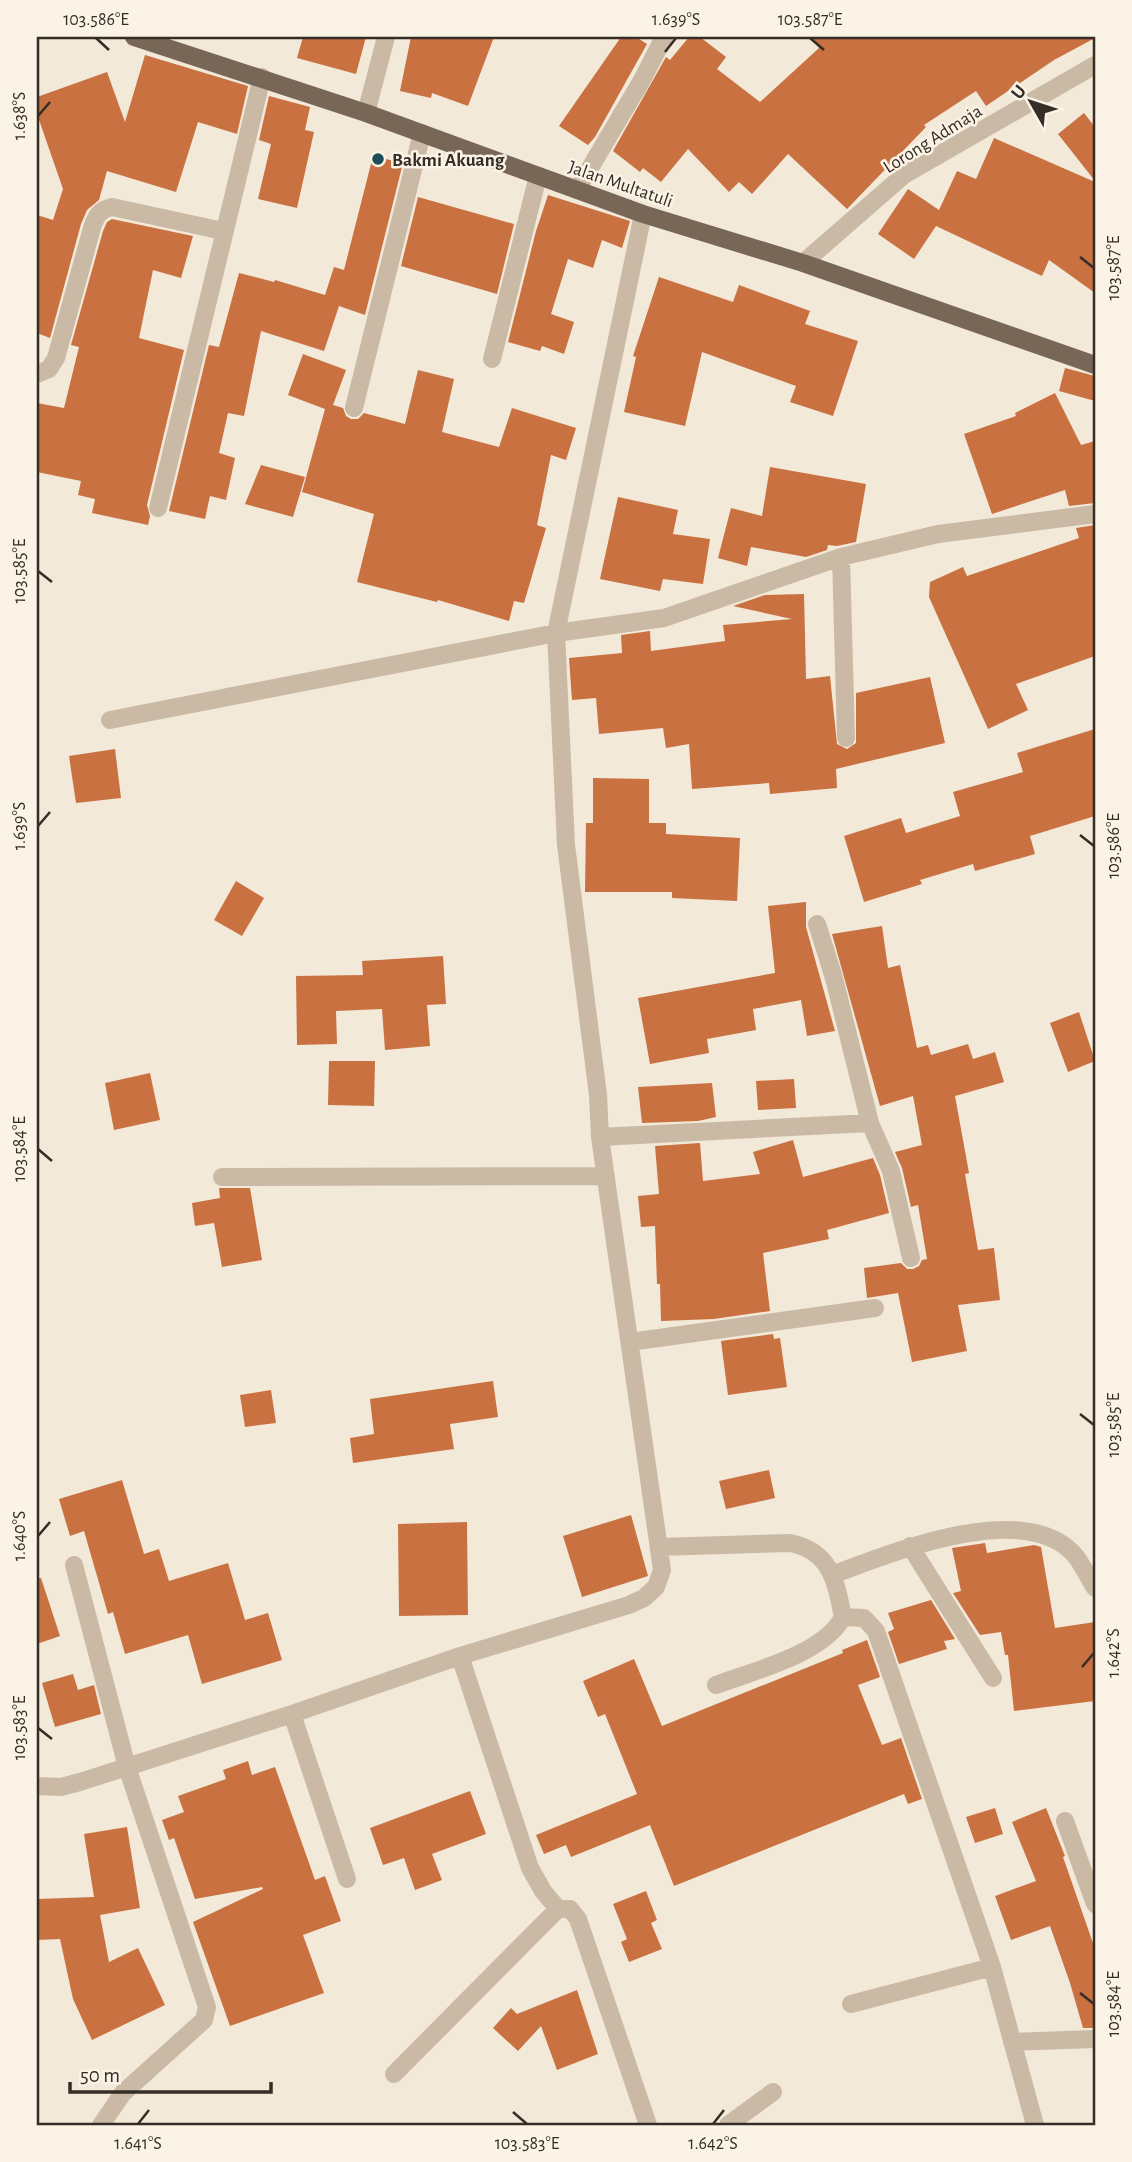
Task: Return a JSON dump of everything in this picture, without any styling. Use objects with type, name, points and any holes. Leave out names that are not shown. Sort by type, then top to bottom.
[{"type":"main road","name":"Jalan Multatuli","points":[[134,37],[261,77],[643,214],[803,263],[1095,365]]},
{"type":"street","points":[[366,113],[386,37]]},
{"type":"street","points":[[577,190],[642,80],[659,39]]},
{"type":"street","name":"Lorong Admaja","points":[[803,263],[904,176],[1095,65]]},
{"type":"street","points":[[158,508],[261,77]]},
{"type":"street","points":[[354,408],[422,133]]},
{"type":"street","points":[[492,359],[538,176]]},
{"type":"street","points":[[37,374],[50,369],[56,358],[92,228],[102,209],[112,207],[223,231]]},
{"type":"street","points":[[37,1786],[61,1787],[292,1714],[460,1656],[581,1621],[644,1598],[656,1587],[662,1570],[600,1137],[598,1095],[566,845],[556,633],[643,214]]},
{"type":"street","points":[[110,720],[556,633],[664,618],[841,557],[938,534],[1095,514]]},
{"type":"street","points":[[841,557],[846,738]]},
{"type":"street","points":[[817,924],[834,978],[870,1123],[891,1171],[911,1258]]},
{"type":"street","points":[[600,1137],[870,1123]]},
{"type":"street","points":[[222,1177],[606,1177]]},
{"type":"street","points":[[630,1342],[875,1308]]},
{"type":"street","points":[[832,1575],[910,1546],[996,1529],[1020,1528],[1048,1536],[1072,1552],[1095,1588]]},
{"type":"street","points":[[659,1547],[790,1543],[805,1546],[819,1555],[832,1575],[843,1617],[826,1639],[806,1651],[716,1685]]},
{"type":"street","points":[[910,1546],[993,1678]]},
{"type":"street","points":[[75,1565],[127,1767],[208,2007],[207,2014],[197,2027],[123,2093],[102,2125]]},
{"type":"street","points":[[843,1617],[864,1618],[876,1631],[992,1967],[1035,2125]]},
{"type":"street","points":[[460,1656],[530,1868],[543,1891],[558,1909]]},
{"type":"street","points":[[292,1714],[347,1879]]},
{"type":"street","points":[[1065,1821],[1095,1903]]},
{"type":"street","points":[[394,2074],[558,1909],[570,1909],[578,1919],[648,2125]]},
{"type":"street","points":[[851,2004],[992,1967]]},
{"type":"street","points":[[1012,2042],[1095,2039]]},
{"type":"street","points":[[728,2125],[774,2092]]},
{"type":"building","points":[[303,37],[366,37],[356,74],[297,58]]},
{"type":"building","points":[[411,37],[494,37],[468,106],[432,93],[431,98],[400,91]]},
{"type":"building","points":[[621,37],[636,37],[647,44],[588,145],[559,126]]},
{"type":"building","points":[[689,37],[700,37],[726,57],[717,69],[760,102],[819,48],[811,37],[1095,38],[1054,60],[986,106],[976,91],[924,125],[926,127],[847,209],[788,154],[752,194],[739,182],[729,192],[688,149],[661,182],[643,168],[640,172],[613,151],[666,57],[670,60]]},
{"type":"building","points":[[145,55],[248,86],[237,134],[198,122],[176,192],[107,171],[99,200],[87,210],[81,224],[50,338],[37,333],[37,215],[53,220],[63,189],[37,114],[37,97],[107,72],[125,122]]},
{"type":"building","points":[[269,96],[310,107],[305,130],[314,132],[297,208],[258,199],[271,144],[259,140]]},
{"type":"building","points":[[1084,113],[1095,127],[1095,181],[1058,134]]},
{"type":"building","points":[[994,138],[1095,182],[1095,293],[1049,260],[1042,276],[936,226],[914,259],[878,234],[908,189],[939,210],[957,171],[976,179]]},
{"type":"building","points":[[373,156],[403,163],[365,315],[339,306],[324,351],[261,331],[244,416],[228,413],[219,453],[235,458],[226,500],[210,496],[205,519],[169,511],[209,345],[219,347],[239,273],[274,282],[275,280],[325,295],[334,267],[344,270]]},
{"type":"building","points":[[548,195],[630,221],[622,248],[602,240],[593,268],[568,259],[551,314],[574,322],[564,354],[542,346],[540,351],[508,342],[536,231]]},
{"type":"building","points":[[418,197],[514,224],[497,294],[401,266]]},
{"type":"building","points":[[112,219],[193,236],[181,278],[153,270],[139,338],[184,350],[147,505],[150,516],[148,525],[92,513],[95,499],[78,495],[81,481],[37,472],[37,403],[64,408],[79,347],[71,345],[103,231],[107,222]]},
{"type":"building","points":[[659,277],[733,302],[739,285],[810,311],[805,324],[858,341],[833,416],[790,402],[796,386],[702,352],[685,426],[624,412],[636,357],[633,356]]},
{"type":"building","points":[[303,354],[346,370],[333,405],[343,408],[346,416],[351,419],[358,419],[364,413],[405,424],[418,370],[454,379],[442,432],[499,447],[512,408],[576,428],[566,460],[551,455],[537,525],[546,528],[524,603],[514,601],[509,621],[438,600],[437,602],[357,582],[374,514],[302,492],[325,409],[288,395]]},
{"type":"building","points":[[1065,368],[1095,376],[1095,401],[1059,391]]},
{"type":"building","points":[[1055,393],[1081,445],[1095,441],[1095,503],[1069,506],[1065,490],[992,514],[964,434],[1016,416],[1015,413]]},
{"type":"building","points":[[261,465],[305,477],[293,517],[245,504]]},
{"type":"building","points":[[770,467],[866,484],[856,542],[828,545],[827,550],[806,557],[751,547],[747,566],[718,558],[731,508],[762,516]]},
{"type":"building","points":[[618,497],[678,510],[673,534],[710,539],[703,584],[663,579],[660,591],[600,579]]},
{"type":"building","points":[[1095,525],[1095,656],[1016,684],[1028,710],[988,729],[929,597],[930,582],[963,567],[967,576],[1079,538],[1076,528]]},
{"type":"building","points":[[804,594],[806,679],[830,676],[837,744],[847,749],[856,743],[856,693],[930,677],[945,743],[836,769],[837,788],[770,794],[769,783],[692,789],[689,744],[666,748],[663,728],[599,734],[596,698],[572,700],[569,658],[622,653],[621,635],[650,631],[651,651],[725,641],[723,625],[792,619],[733,606],[765,595]]},
{"type":"building","points":[[1095,729],[1095,816],[1030,836],[1035,854],[975,871],[973,864],[920,880],[922,884],[864,902],[844,836],[901,818],[906,833],[960,816],[953,792],[1023,772],[1017,753]]},
{"type":"building","points":[[115,749],[121,798],[76,803],[69,756]]},
{"type":"building","points":[[593,778],[649,779],[649,823],[666,823],[666,834],[740,838],[737,901],[672,898],[672,892],[585,892],[586,823],[593,823]]},
{"type":"building","points":[[236,881],[264,898],[242,936],[214,920]]},
{"type":"building","points":[[806,902],[806,927],[835,1031],[807,1036],[801,1000],[753,1009],[756,1030],[707,1039],[709,1053],[650,1064],[638,998],[775,973],[768,906]]},
{"type":"building","points":[[882,926],[888,968],[900,965],[917,1048],[928,1045],[931,1055],[968,1044],[973,1059],[995,1052],[1004,1082],[955,1096],[969,1173],[965,1174],[978,1250],[994,1248],[1000,1300],[958,1305],[967,1351],[912,1362],[898,1293],[867,1298],[864,1268],[901,1263],[907,1269],[913,1269],[927,1259],[918,1205],[911,1207],[902,1168],[895,1152],[922,1145],[913,1096],[880,1106],[832,934]]},
{"type":"building","points":[[443,956],[446,1004],[427,1005],[430,1046],[385,1050],[382,1009],[336,1011],[337,1044],[297,1045],[296,976],[363,975],[362,961]]},
{"type":"building","points":[[1079,1012],[1095,1061],[1068,1072],[1050,1023]]},
{"type":"building","points":[[329,1061],[375,1061],[374,1106],[328,1105]]},
{"type":"building","points":[[150,1073],[160,1120],[114,1130],[105,1083]]},
{"type":"building","points":[[794,1079],[796,1108],[758,1110],[756,1081]]},
{"type":"building","points":[[712,1083],[716,1117],[698,1121],[642,1123],[638,1087]]},
{"type":"building","points":[[793,1140],[803,1177],[873,1158],[889,1213],[827,1230],[829,1239],[763,1253],[770,1311],[714,1319],[661,1321],[655,1226],[641,1227],[638,1196],[659,1194],[655,1146],[700,1143],[703,1181],[760,1174],[753,1152]]},
{"type":"building","points":[[219,1188],[250,1188],[262,1260],[222,1267],[214,1223],[195,1226],[192,1203],[220,1198]]},
{"type":"building","points":[[773,1334],[774,1339],[780,1338],[787,1387],[728,1395],[721,1341]]},
{"type":"building","points":[[493,1381],[498,1417],[450,1424],[454,1449],[353,1463],[350,1438],[374,1434],[370,1399]]},
{"type":"building","points":[[271,1390],[276,1423],[245,1427],[240,1395]]},
{"type":"building","points":[[769,1470],[775,1498],[726,1509],[719,1481]]},
{"type":"building","points":[[122,1480],[144,1554],[159,1549],[169,1581],[228,1563],[245,1620],[268,1613],[282,1660],[202,1684],[188,1635],[125,1654],[113,1612],[108,1614],[84,1531],[70,1536],[59,1499]]},
{"type":"building","points":[[631,1515],[648,1576],[582,1597],[563,1536]]},
{"type":"building","points":[[467,1522],[468,1615],[399,1616],[398,1524]]},
{"type":"building","points":[[985,1543],[987,1553],[1034,1545],[1041,1547],[1055,1628],[1095,1622],[1095,1701],[1014,1711],[1008,1655],[1005,1655],[1001,1632],[980,1635],[953,1593],[961,1591],[952,1548]]},
{"type":"building","points":[[37,1578],[41,1578],[60,1636],[37,1644]]},
{"type":"building","points":[[931,1600],[955,1639],[944,1641],[947,1649],[899,1664],[888,1632],[894,1629],[888,1613]]},
{"type":"building","points":[[867,1640],[880,1677],[858,1685],[882,1745],[901,1738],[922,1799],[908,1804],[904,1794],[674,1886],[650,1825],[571,1857],[566,1845],[544,1854],[536,1835],[637,1794],[605,1714],[598,1717],[583,1681],[634,1659],[662,1726],[843,1653],[842,1650]]},
{"type":"building","points":[[73,1674],[78,1690],[94,1685],[101,1714],[55,1727],[42,1683]]},
{"type":"building","points":[[248,1761],[252,1775],[275,1767],[315,1880],[325,1876],[341,1921],[303,1935],[324,1993],[230,2026],[193,1922],[263,1889],[262,1887],[195,1899],[174,1838],[169,1840],[162,1820],[184,1812],[178,1796],[226,1779],[223,1770]]},
{"type":"building","points":[[470,1791],[486,1834],[432,1854],[442,1880],[415,1890],[404,1858],[383,1865],[370,1828]]},
{"type":"building","points":[[995,1808],[1003,1834],[975,1843],[966,1817]]},
{"type":"building","points":[[1046,1808],[1065,1856],[1063,1857],[1095,1949],[1095,2028],[1083,2028],[1050,1926],[1011,1940],[995,1896],[1036,1881],[1012,1822]]},
{"type":"building","points":[[127,1827],[140,1908],[100,1915],[109,1962],[138,1948],[165,2005],[92,2040],[73,1999],[60,1939],[37,1940],[37,1899],[94,1897],[84,1834]]},
{"type":"building","points":[[646,1891],[657,1920],[651,1923],[662,1949],[629,1962],[621,1942],[627,1939],[613,1904]]},
{"type":"building","points":[[577,1990],[598,2054],[557,2070],[541,2026],[518,2051],[493,2028],[511,2008],[517,2014]]},
{"type":"place","name":"Bakmi Akuang","points":[[378,159]]}]
